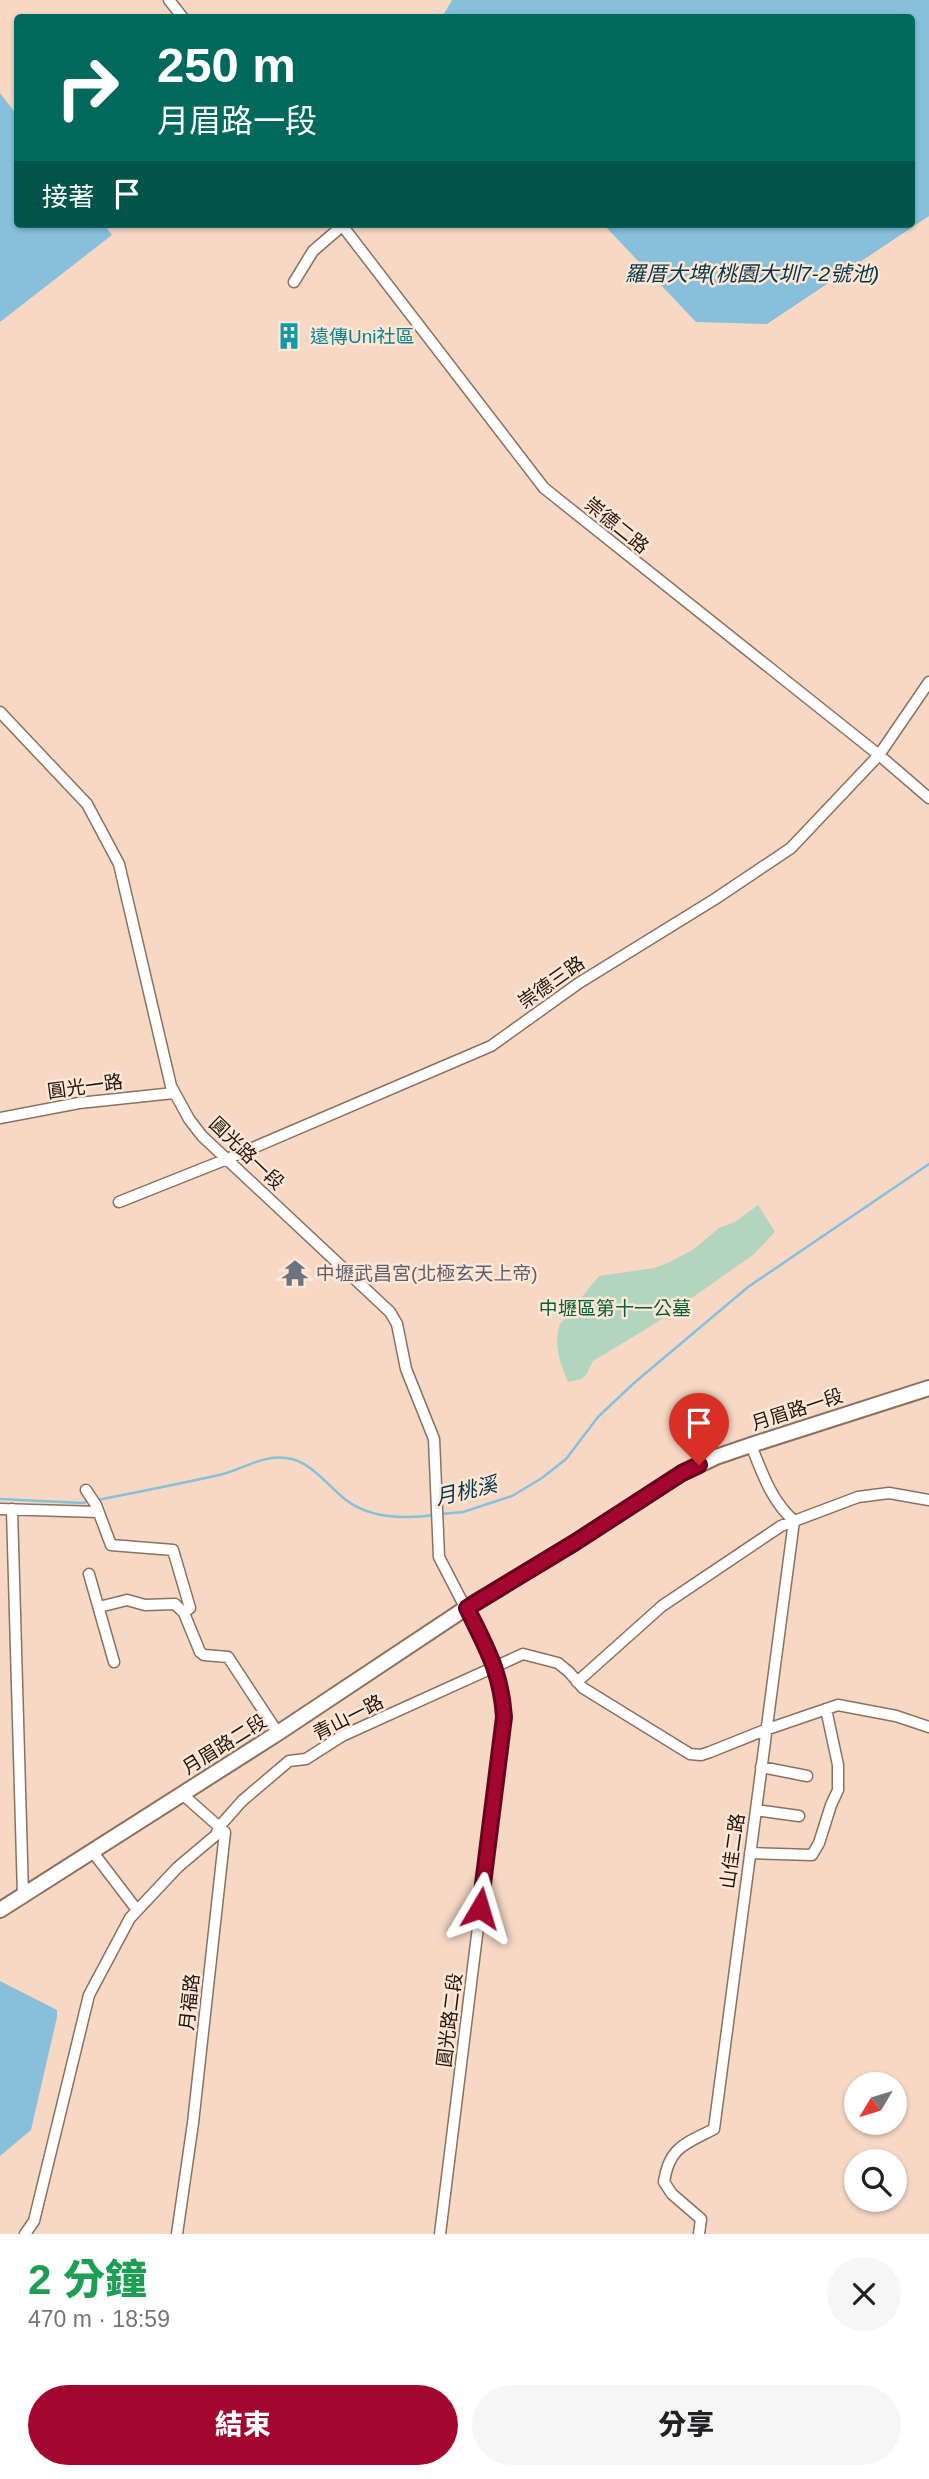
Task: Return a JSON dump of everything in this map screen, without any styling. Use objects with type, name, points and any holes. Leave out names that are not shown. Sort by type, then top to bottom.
[{"type":"street","points":[[169,0],[180,14]]},
{"type":"street","points":[[294,282],[313,251],[339,228]]},
{"type":"street","name":"崇德二路","points":[[344,228],[544,488],[879,755],[929,798]]},
{"type":"street","name":"崇德三路","points":[[119,1202],[227,1159],[491,1046],[579,983],[715,899],[791,848],[879,755],[929,682]]},
{"type":"street","name":"圓光路一段","points":[[0,712],[87,804],[119,864],[174,1093],[188,1119],[202,1136],[390,1312],[397,1324],[406,1369],[434,1438],[439,1557],[467,1608]]},
{"type":"street","name":"圓光一路","points":[[0,1118],[79,1103],[174,1093]]},
{"type":"street","name":"月眉路一段","points":[[467,1608],[682,1473],[716,1457],[929,1388]]},
{"type":"street","points":[[751,1445],[768,1488],[780,1508],[794,1521]]},
{"type":"street","points":[[86,1490],[97,1508],[111,1545],[173,1550],[190,1608],[184,1614]]},
{"type":"street","points":[[578,1682],[662,1606],[718,1570],[769,1532],[858,1497],[889,1493],[929,1500]]},
{"type":"street","points":[[0,1509],[97,1508]]},
{"type":"street","points":[[12,1509],[23,1895]]},
{"type":"street","name":"山佳二路","points":[[699,2234],[701,2219],[672,2194],[664,2182],[666,2164],[676,2150],[714,2129],[794,1521]]},
{"type":"street","points":[[89,1574],[114,1662]]},
{"type":"street","points":[[99,1607],[127,1600],[145,1605],[175,1604],[184,1614],[200,1652],[204,1655],[228,1657],[278,1733]]},
{"type":"street","name":"圓光路二段","points":[[440,2234],[504,1717],[502,1688],[495,1665],[467,1608]]},
{"type":"street","name":"月眉路二段","points":[[0,1910],[278,1733],[467,1608]]},
{"type":"street","name":"青山一路","points":[[25,2234],[34,2221],[89,1995],[130,1918],[178,1867],[216,1835],[219,1827],[242,1801],[289,1761],[306,1759],[342,1736],[523,1654],[558,1663],[583,1688],[690,1754],[701,1755],[838,1705],[896,1716],[929,1727]]},
{"type":"street","points":[[750,1853],[812,1855],[819,1843],[838,1790],[838,1765],[826,1709]]},
{"type":"street","points":[[761,1767],[807,1776]]},
{"type":"street","points":[[181,1793],[219,1827]]},
{"type":"street","points":[[756,1810],[799,1816]]},
{"type":"street","name":"月福路","points":[[177,2234],[193,2123],[225,1832],[219,1827]]},
{"type":"street","points":[[92,1851],[137,1910]]},
{"type":"green space","name":"中壢區第十一公墓","points":[[758,1205],[775,1232],[753,1255],[656,1323],[593,1361],[581,1379],[568,1382],[557,1346],[560,1324],[599,1276],[654,1268],[670,1262],[694,1249],[719,1228],[735,1222]]},
{"type":"water","name":"羅厝大埤(桃園大圳7-2號池)","points":[[452,0],[929,0],[929,216],[915,225],[915,14],[444,14]]},
{"type":"water","points":[[0,93],[14,111],[14,228],[107,228],[112,235],[0,322]]},
{"type":"water","name":"羅厝大埤(桃園大圳7-2號池)","points":[[607,228],[911,228],[767,324],[696,322]]},
{"type":"water","points":[[0,1981],[57,2010],[57,2017],[31,2130],[0,2156]]},
{"type":"waterway","name":"月桃溪","points":[[441,1514],[463,1512],[512,1496],[542,1478],[566,1459],[598,1417],[634,1383],[748,1287],[929,1164]]},
{"type":"waterway","name":"月桃溪","points":[[98,1500],[228,1473],[268,1459],[286,1458],[311,1468],[346,1500],[366,1511],[401,1517],[435,1515]]},
{"type":"waterway","name":"月桃溪","points":[[0,1499],[82,1503],[91,1501]]},
{"type":"place","name":"遠傳Uni社區","points":[[289,336]]},
{"type":"place","name":"中壢武昌宮(北極玄天上帝)","points":[[295,1273]]},
{"type":"route","points":[[480,1908],[504,1717],[502,1688],[495,1665],[467,1608],[682,1473],[699,1465]]}]
